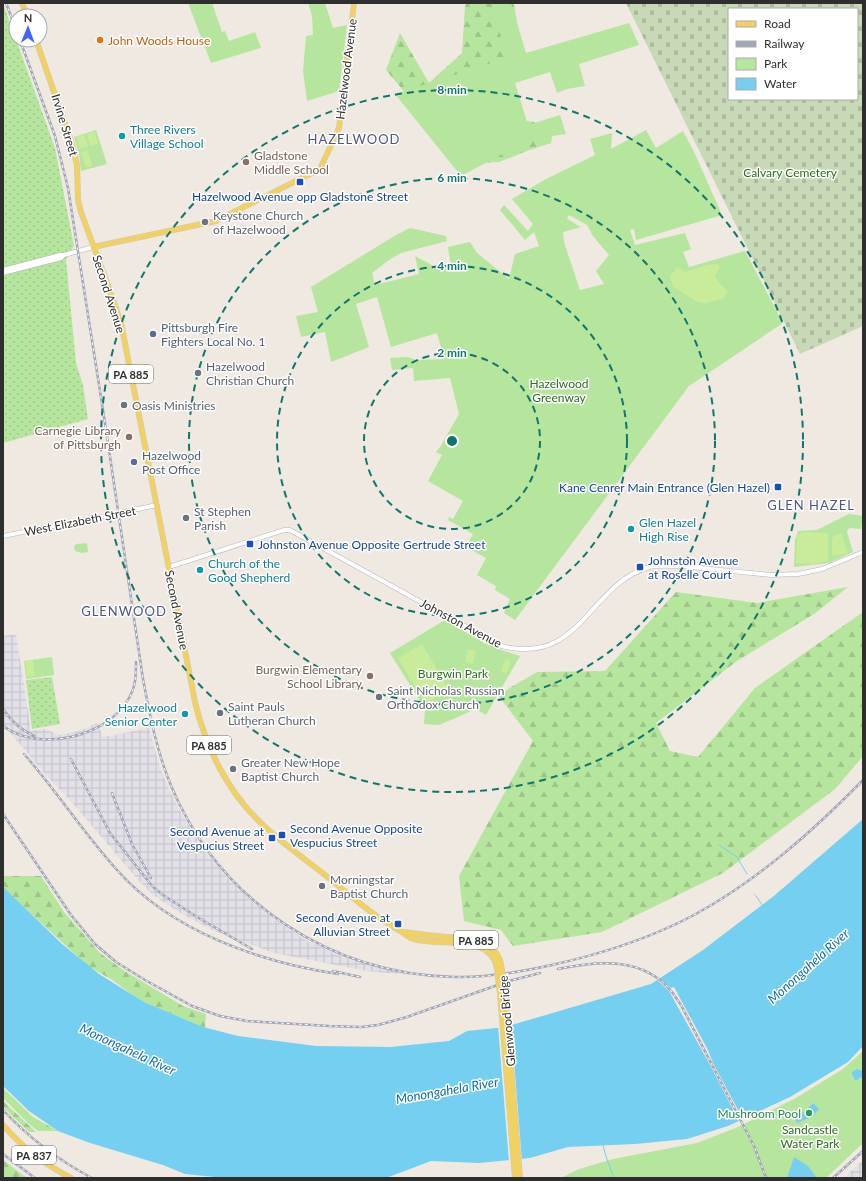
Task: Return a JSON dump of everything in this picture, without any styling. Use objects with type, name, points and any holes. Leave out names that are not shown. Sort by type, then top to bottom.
[{"type":"main road","name":"Hazelwood Avenue","points":[[94,247],[216,221],[320,169],[339,128],[354,3]]},
{"type":"main road","name":"Irvine Street","points":[[39,48],[72,144],[77,165],[78,200],[81,212]]},
{"type":"main road","name":"Second Avenue","points":[[81,212],[122,328],[198,713],[216,762],[245,806],[263,825],[382,920],[411,938],[477,946],[483,948],[498,960]]},
{"type":"main road","name":"Glenwood Bridge","points":[[498,960],[497,969],[515,1178]]},
{"type":"main road","name":"Glenwood Bridge","points":[[498,960],[504,980],[520,1178]]},
{"type":"main road","name":"PA 837","points":[[3,1125],[19,1142],[41,1161],[71,1178]]},
{"type":"street","name":"Hazelwood Avenue","points":[[3,274],[94,247]]},
{"type":"street","name":"Hazelwood Avenue","points":[[3,270],[60,255],[63,256]]},
{"type":"street","name":"West Elizabeth Street","points":[[3,536],[157,505]]},
{"type":"street","name":"Johnston Avenue","points":[[169,567],[271,534],[290,530],[501,646],[524,650],[556,643],[570,634],[614,587],[629,576],[650,567],[680,566],[771,575],[798,574],[822,568],[863,552]]},
{"type":"shaded area","points":[[16,634],[31,731],[44,729],[60,735],[79,731],[97,723],[103,737],[149,728],[159,764],[167,785],[190,828],[206,852],[227,877],[249,898],[281,924],[306,940],[343,957],[379,968],[410,975],[367,971],[274,953],[212,930],[177,911],[153,895],[139,881],[70,800],[45,774],[3,724],[3,636]]},
{"type":"shaded area","points":[[863,1160],[863,1178],[844,1178]]},
{"type":"green space","points":[[3,3],[8,17],[8,48],[19,48],[55,148],[74,246],[66,259],[76,363],[83,385],[88,419],[3,443]]},
{"type":"green space","points":[[188,3],[212,3],[222,32],[225,31],[229,41],[255,32],[261,48],[211,63]]},
{"type":"green space","points":[[308,3],[325,3],[333,28],[347,25],[339,91],[307,101],[303,71],[306,36],[313,35],[312,16]]},
{"type":"green space","points":[[467,3],[514,3],[522,56],[501,81],[513,119],[554,125],[551,143],[499,162],[465,164],[386,70],[400,33],[429,83],[462,53],[465,6]]},
{"type":"green space","points":[[511,3],[526,53],[629,23],[639,45],[579,64],[585,86],[567,89],[557,93],[550,72],[515,83],[528,125],[560,115],[566,134],[531,139],[461,176],[395,94],[507,58],[493,8]]},
{"type":"green space","name":"Calvary Cemetery","points":[[626,3],[863,3],[863,326],[800,354]]},
{"type":"green space","points":[[96,130],[107,164],[81,171],[79,154],[74,137]]},
{"type":"green space","name":"Hazelwood Greenway","points":[[646,130],[656,148],[683,131],[722,215],[636,240],[634,229],[630,230],[635,245],[685,233],[691,249],[683,252],[689,267],[745,251],[783,323],[689,386],[515,620],[504,613],[510,599],[495,590],[496,586],[477,575],[486,558],[466,547],[473,534],[448,520],[449,517],[453,519],[463,501],[428,481],[442,455],[436,452],[459,414],[450,378],[414,381],[413,368],[392,370],[390,358],[408,357],[416,360],[444,359],[437,333],[391,347],[377,297],[356,304],[369,347],[331,362],[325,332],[301,337],[296,316],[318,312],[311,287],[410,228],[446,236],[447,241],[401,253],[389,260],[372,273],[375,285],[419,274],[415,256],[439,269],[451,266],[448,247],[470,242],[477,253],[509,279],[515,254],[539,246],[534,232],[525,240],[500,210],[504,205],[528,231],[533,224],[512,199],[546,179],[595,155],[590,139],[612,133],[611,149]],"holes":[[[569,215],[587,225],[593,236],[609,255],[596,271],[604,284],[580,290],[564,242],[563,232],[581,227],[567,219]]]},
{"type":"green space","points":[[95,132],[98,144],[90,146],[87,134]]},
{"type":"green space","points":[[84,134],[88,147],[80,149],[76,137]]},
{"type":"green space","points":[[87,150],[92,166],[86,167],[81,153]]},
{"type":"green space","points":[[718,264],[720,268],[715,276],[718,282],[728,291],[723,299],[705,303],[695,301],[673,286],[670,276],[678,267],[685,272],[707,265]]},
{"type":"green space","points":[[849,514],[863,516],[863,524],[861,529],[849,528],[847,532],[853,552],[829,563],[794,567],[795,540],[798,531],[817,530]]},
{"type":"green space","points":[[802,532],[828,533],[828,561],[813,564],[796,563],[797,536]]},
{"type":"green space","points":[[842,534],[848,553],[832,556],[832,539],[834,535]]},
{"type":"green space","points":[[87,543],[88,552],[82,553],[75,551],[74,546],[76,544]]},
{"type":"green space","points":[[848,587],[814,614],[737,661],[656,723],[670,751],[698,757],[755,688],[863,612],[863,756],[835,789],[723,873],[602,932],[513,946],[501,930],[464,921],[459,876],[533,741],[498,695],[537,672],[605,671],[676,592],[757,603]]},
{"type":"green space","name":"Burgwin Park","points":[[445,620],[484,643],[520,656],[486,715],[476,709],[439,725],[424,724],[425,709],[390,653]]},
{"type":"green space","points":[[422,644],[449,690],[425,704],[398,658]]},
{"type":"green space","points":[[468,649],[476,651],[473,664],[465,662]]},
{"type":"green space","points":[[52,657],[54,675],[26,679],[24,661]]},
{"type":"green space","points":[[506,659],[511,662],[506,674],[501,671]]},
{"type":"green space","points":[[33,660],[35,676],[27,677],[25,661]]},
{"type":"green space","points":[[52,677],[60,724],[32,729],[26,680]]},
{"type":"green space","points":[[3,876],[41,876],[64,912],[100,953],[123,970],[183,1006],[206,1014],[205,1028],[139,1000],[114,981],[88,966],[3,888]]},
{"type":"green space","name":"Sandcastle Water Park","points":[[863,1051],[863,1143],[826,1178],[561,1178],[579,1169],[613,1159],[697,1143],[738,1127],[796,1098],[843,1069]]},
{"type":"green space","points":[[3,1088],[33,1117],[58,1131],[38,1131],[3,1098]]},
{"type":"green space","points":[[3,1101],[36,1132],[29,1132],[3,1107]]},
{"type":"green space","points":[[3,1160],[27,1178],[3,1178]]},
{"type":"green space","points":[[3,1167],[14,1178],[3,1178]]},
{"type":"water","name":"Monongahela River","points":[[863,819],[863,1046],[848,1062],[790,1097],[728,1126],[687,1139],[635,1144],[568,1147],[530,1158],[479,1163],[431,1161],[386,1178],[225,1178],[185,1174],[163,1165],[90,1143],[58,1131],[29,1111],[3,1086],[3,887],[62,944],[99,974],[144,1002],[203,1027],[238,1036],[316,1046],[390,1047],[449,1041],[467,1031],[505,1027],[651,984],[703,950],[775,895]]},
{"type":"water","points":[[857,1069],[863,1071],[863,1076],[855,1080],[852,1072]]},
{"type":"water","name":"Mushroom Pool","points":[[813,1103],[819,1109],[813,1116],[797,1123],[794,1116],[795,1114],[802,1113]]},
{"type":"water","points":[[794,1157],[808,1166],[816,1177],[787,1178]]},
{"type":"pier","points":[[658,977],[671,988],[674,987],[744,1121],[740,1123],[669,991],[656,979]]},
{"type":"pier","points":[[511,1023],[522,1161],[509,1162],[498,1026]]},
{"type":"waterway","points":[[719,845],[737,857],[747,874]]},
{"type":"waterway","points":[[756,896],[763,906]]},
{"type":"waterway","points":[[603,1145],[614,1178]]},
{"type":"railway","points":[[6,3],[8,8]]},
{"type":"railway","points":[[23,48],[55,136],[68,188],[143,679],[158,748],[172,788],[193,829],[219,865],[250,897],[285,924],[323,946],[365,962],[408,973],[454,977],[503,974],[528,970],[607,951],[677,924],[694,915],[718,901],[762,871],[824,818],[863,780]]},
{"type":"railway","points":[[3,726],[18,734],[35,738],[53,739],[72,737],[106,723],[119,712],[131,694],[136,676],[136,662]]},
{"type":"railway","points":[[3,709],[17,725],[34,736]]},
{"type":"railway","points":[[24,754],[117,870],[139,891],[163,910],[190,927],[248,952],[308,969],[338,974]]},
{"type":"railway","points":[[71,759],[110,833],[153,887],[197,917],[252,949]]},
{"type":"railway","points":[[112,793],[132,844],[151,878]]},
{"type":"railway","points":[[3,814],[71,915],[95,944],[116,962],[145,980],[192,1006],[220,1016],[247,1021],[329,1026],[361,1027],[378,1025],[407,1017],[509,981],[540,973]]},
{"type":"railway","points":[[558,969],[604,963],[634,967],[648,972],[660,980],[672,992],[681,1005],[754,1146],[766,1178]]},
{"type":"railway","points":[[333,971],[360,977]]},
{"type":"railway","points":[[3,1110],[44,1148],[67,1164],[92,1178]]},
{"type":"railway","points":[[833,1178],[863,1151]]},
{"type":"railway","points":[[3,1154],[35,1178]]},
{"type":"place","name":"John Woods House","points":[[100,40]]},
{"type":"place","name":"Three Rivers Village School","points":[[122,136]]},
{"type":"place","name":"Gladstone Middle School","points":[[246,162]]},
{"type":"place","name":"Hazelwood Avenue opp Gladstone Street","points":[[300,182]]},
{"type":"place","name":"Keystone Church of Hazelwood","points":[[205,222]]},
{"type":"place","name":"Pittsburgh Fire Fighters Local No. 1","points":[[153,334]]},
{"type":"place","name":"Hazelwood Christian Church","points":[[198,373]]},
{"type":"place","name":"Oasis Ministries","points":[[124,405]]},
{"type":"place","name":"Carnegie Library of Pittsburgh","points":[[129,437]]},
{"type":"place","name":"Hazelwood Post Office","points":[[134,462]]},
{"type":"place","name":"Kane Cenrer Main Entrance (Glen Hazel)","points":[[778,487]]},
{"type":"place","name":"St Stephen Parish","points":[[186,518]]},
{"type":"place","name":"Glen Hazel High Rise","points":[[631,529]]},
{"type":"place","name":"Johnston Avenue Opposite Gertrude Street","points":[[250,544]]},
{"type":"place","name":"Johnston Avenue at Roselle Court","points":[[640,567]]},
{"type":"place","name":"Church of the Good Shepherd","points":[[200,570]]},
{"type":"place","name":"Burgwin Elementary School Library","points":[[370,676]]},
{"type":"place","name":"Saint Nicholas Russian Orthodox Church","points":[[379,697]]},
{"type":"place","name":"Saint Pauls Lutheran Church","points":[[220,713]]},
{"type":"place","name":"Hazelwood Senior Center","points":[[185,714]]},
{"type":"place","name":"Greater New Hope Baptist Church","points":[[233,769]]},
{"type":"place","name":"Second Avenue Opposite Vespucius Street","points":[[282,835]]},
{"type":"place","name":"Second Avenue at Vespucius Street","points":[[272,838]]},
{"type":"place","name":"Morningstar Baptist Church","points":[[322,886]]},
{"type":"place","name":"Second Avenue at Alluvian Street","points":[[398,924]]},
{"type":"place","name":"Mushroom Pool","points":[[809,1113]]},
{"type":"district","name":"HAZELWOOD","points":[[354,139]]},
{"type":"district","name":"GLEN HAZEL","points":[[811,505]]},
{"type":"district","name":"GLENWOOD","points":[[124,611]]}]
